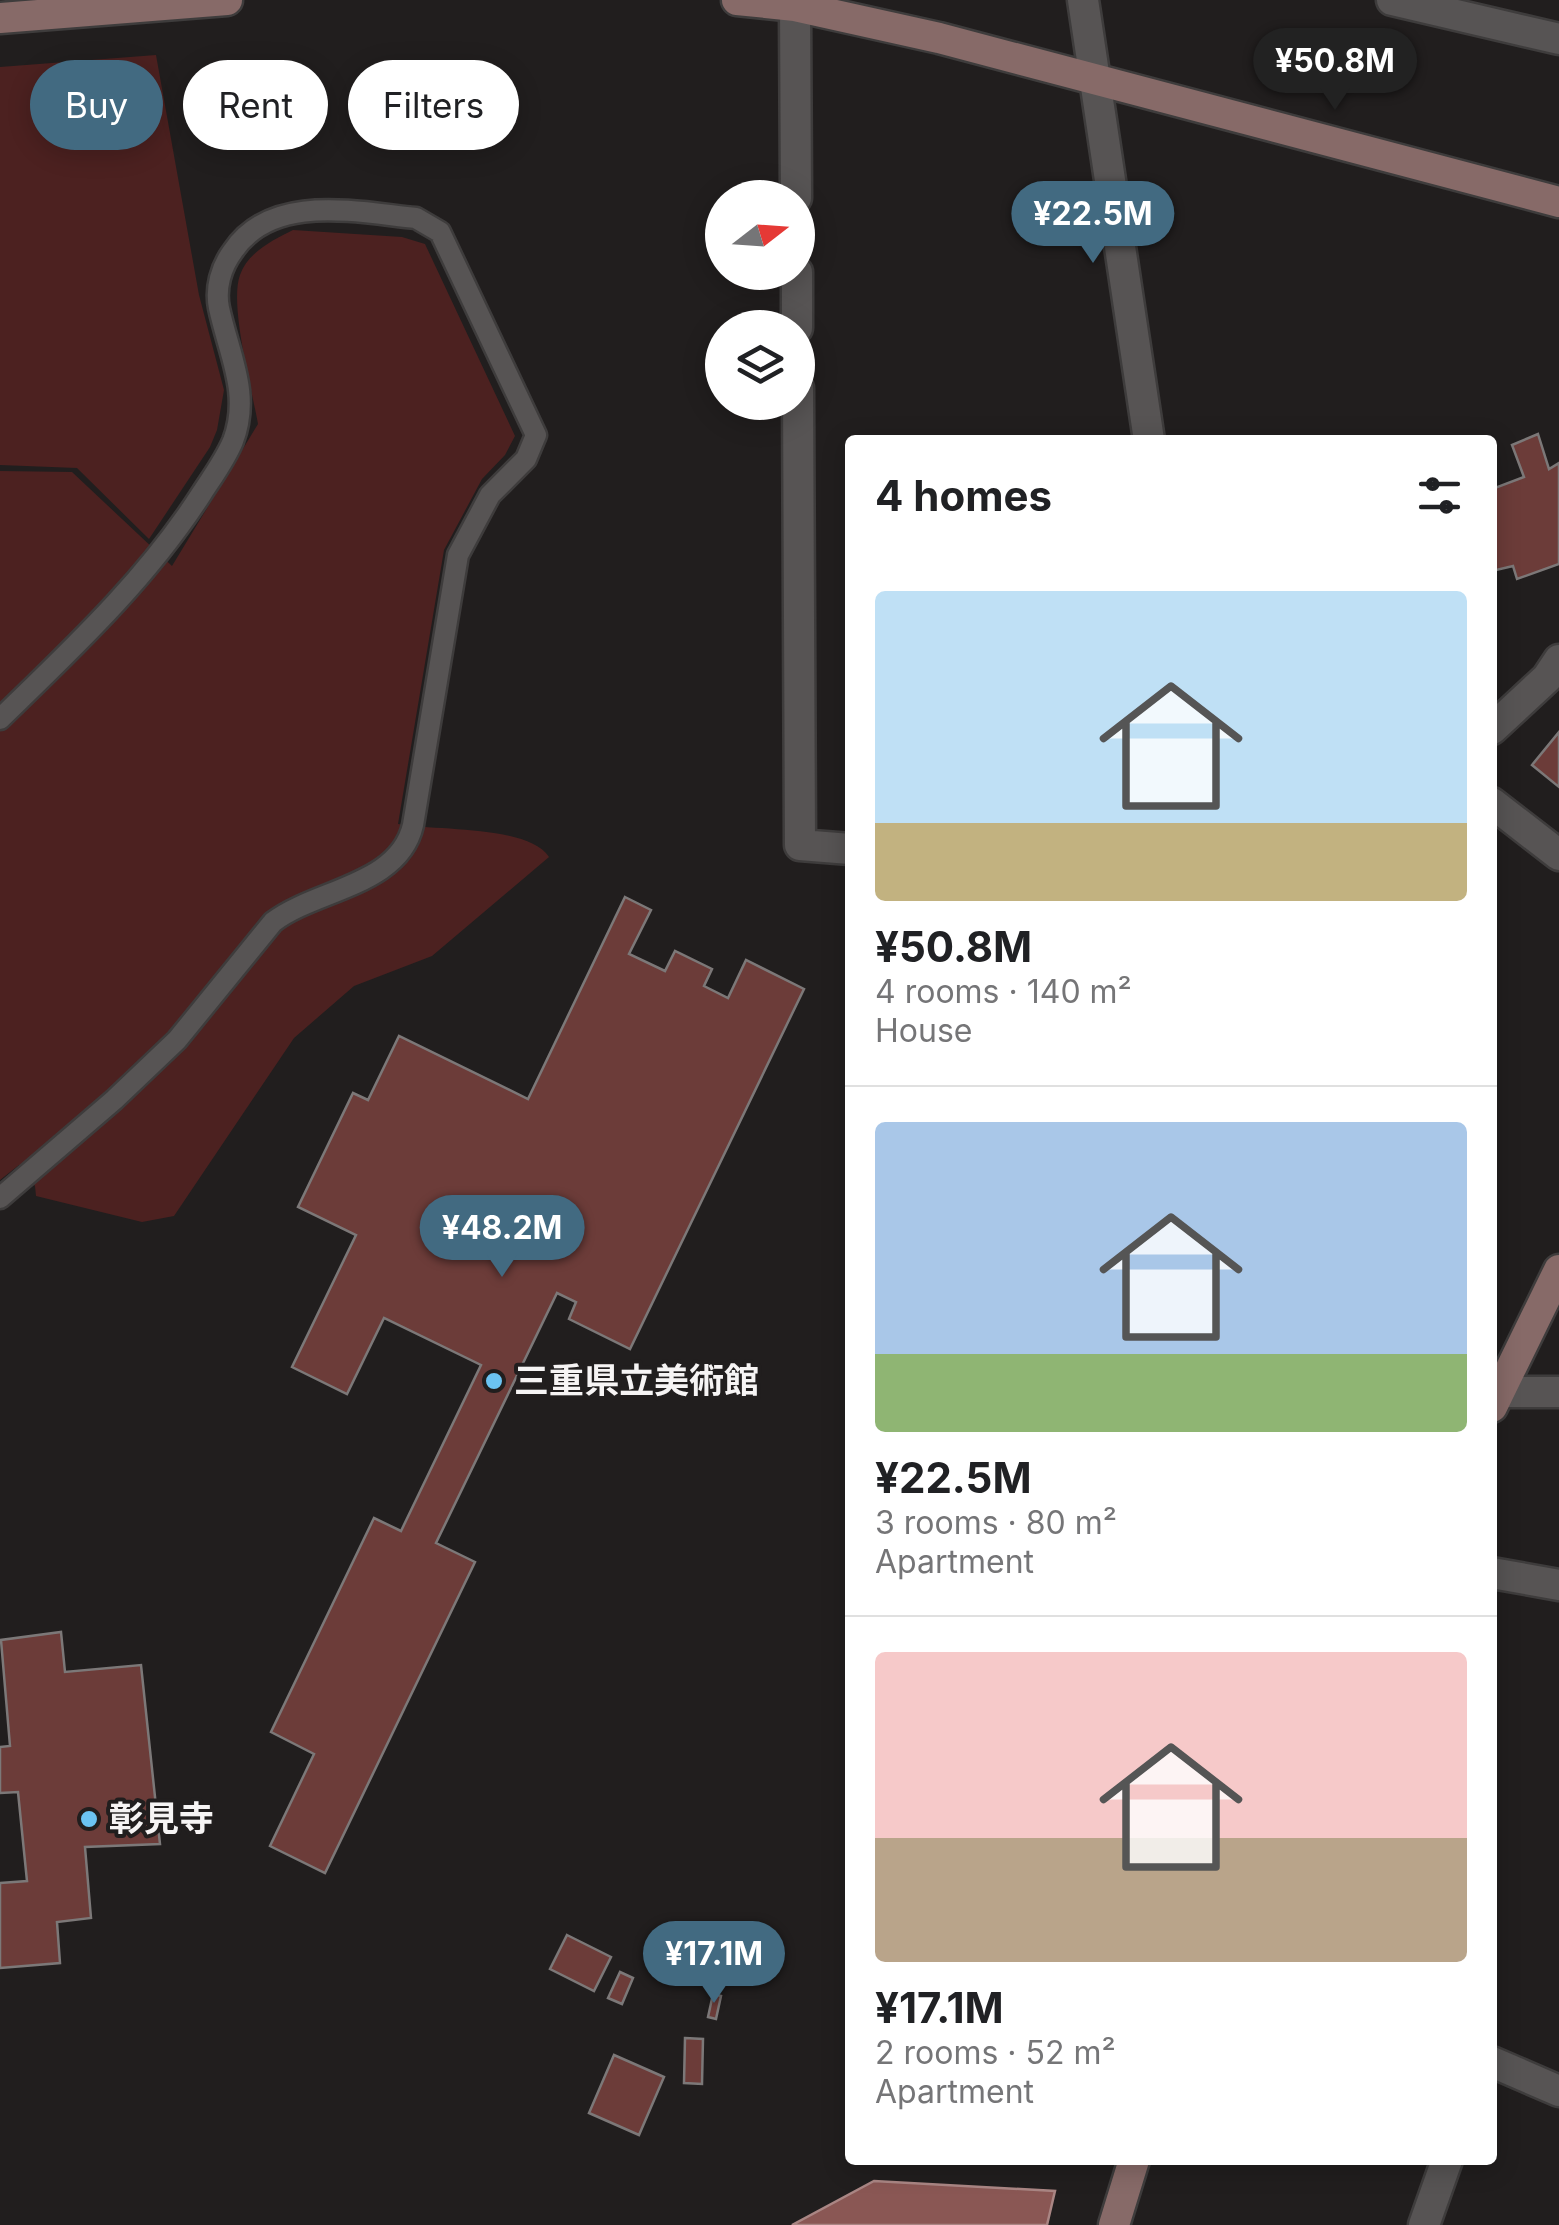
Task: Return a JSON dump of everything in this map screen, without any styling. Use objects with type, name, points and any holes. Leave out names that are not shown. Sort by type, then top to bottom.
[{"type":"street","points":[[0,18],[226,0]]},
{"type":"street","points":[[736,0],[796,6],[939,38],[1559,202]]},
{"type":"street","points":[[1083,0],[1149,435]]},
{"type":"street","points":[[1392,0],[1559,38]]},
{"type":"street","points":[[796,6],[796,180]]},
{"type":"street","points":[[798,420],[800,845],[845,848]]},
{"type":"street","points":[[1497,724],[1548,678],[1559,660]]},
{"type":"street","points":[[1497,806],[1559,855]]},
{"type":"street","points":[[1497,1397],[1559,1270]]},
{"type":"street","points":[[1497,1399],[1559,1392]]},
{"type":"street","points":[[1497,1574],[1559,1585]]},
{"type":"street","points":[[1497,2064],[1559,2091]]},
{"type":"street","points":[[1114,2225],[1132,2165]]},
{"type":"street","points":[[1424,2225],[1445,2165]]},
{"type":"lane","points":[[0,718],[144,574],[180,528],[232,443],[242,405],[218,297],[222,272],[238,243],[261,223],[300,210],[416,218],[440,232],[536,435],[526,458],[490,496],[458,555],[413,825],[406,846],[388,867],[291,910],[273,922],[177,1040],[0,1198]]},
{"type":"shaded area","points":[[156,55],[157,60],[91,60]]},
{"type":"shaded area","points":[[30,65],[30,150],[163,150],[163,94],[199,295],[224,390],[210,447],[149,539],[77,468],[0,465],[0,67]]},
{"type":"shaded area","points":[[293,230],[402,237],[425,244],[515,436],[505,455],[482,479],[444,550],[398,824],[502,834],[522,839],[549,857],[432,956],[354,986],[294,1038],[174,1216],[142,1222],[36,1196],[35,1186],[19,1165],[0,1180],[0,471],[72,472],[172,566],[258,424],[239,326],[240,275],[255,253]]},
{"type":"shaded area","points":[[874,2181],[1055,2191],[1047,2225],[792,2225]]},
{"type":"building","points":[[1538,434],[1549,469],[1559,463],[1559,564],[1517,579],[1513,566],[1497,570],[1497,487],[1524,477],[1512,445]]},
{"type":"building","points":[[1559,732],[1559,787],[1532,765]]},
{"type":"building","name":"三重県立美術館","points":[[625,897],[651,910],[629,954],[665,971],[675,951],[712,969],[704,986],[728,998],[746,960],[804,989],[630,1349],[569,1319],[576,1302],[557,1293],[436,1543],[475,1562],[325,1873],[270,1846],[314,1754],[271,1732],[374,1518],[401,1531],[481,1365],[384,1318],[347,1394],[292,1367],[356,1235],[298,1207],[353,1093],[368,1100],[399,1036],[528,1099]]},
{"type":"building","name":"彰見寺","points":[[61,1632],[65,1672],[141,1665],[160,1844],[85,1847],[91,1918],[57,1922],[60,1963],[0,1968],[0,1883],[27,1881],[18,1792],[0,1793],[0,1747],[10,1746],[1,1640]]},
{"type":"building","points":[[567,1935],[611,1957],[594,1991],[550,1969]]},
{"type":"building","points":[[620,1972],[633,1978],[622,2004],[608,1998]]},
{"type":"building","points":[[713,1994],[721,1996],[716,2019],[708,2017]]},
{"type":"building","points":[[685,2038],[703,2039],[702,2084],[684,2083]]},
{"type":"building","points":[[614,2055],[664,2077],[639,2135],[589,2113]]},
{"type":"place","name":"三重県立美術館","points":[[494,1381]]},
{"type":"place","name":"彰見寺","points":[[89,1819]]}]
